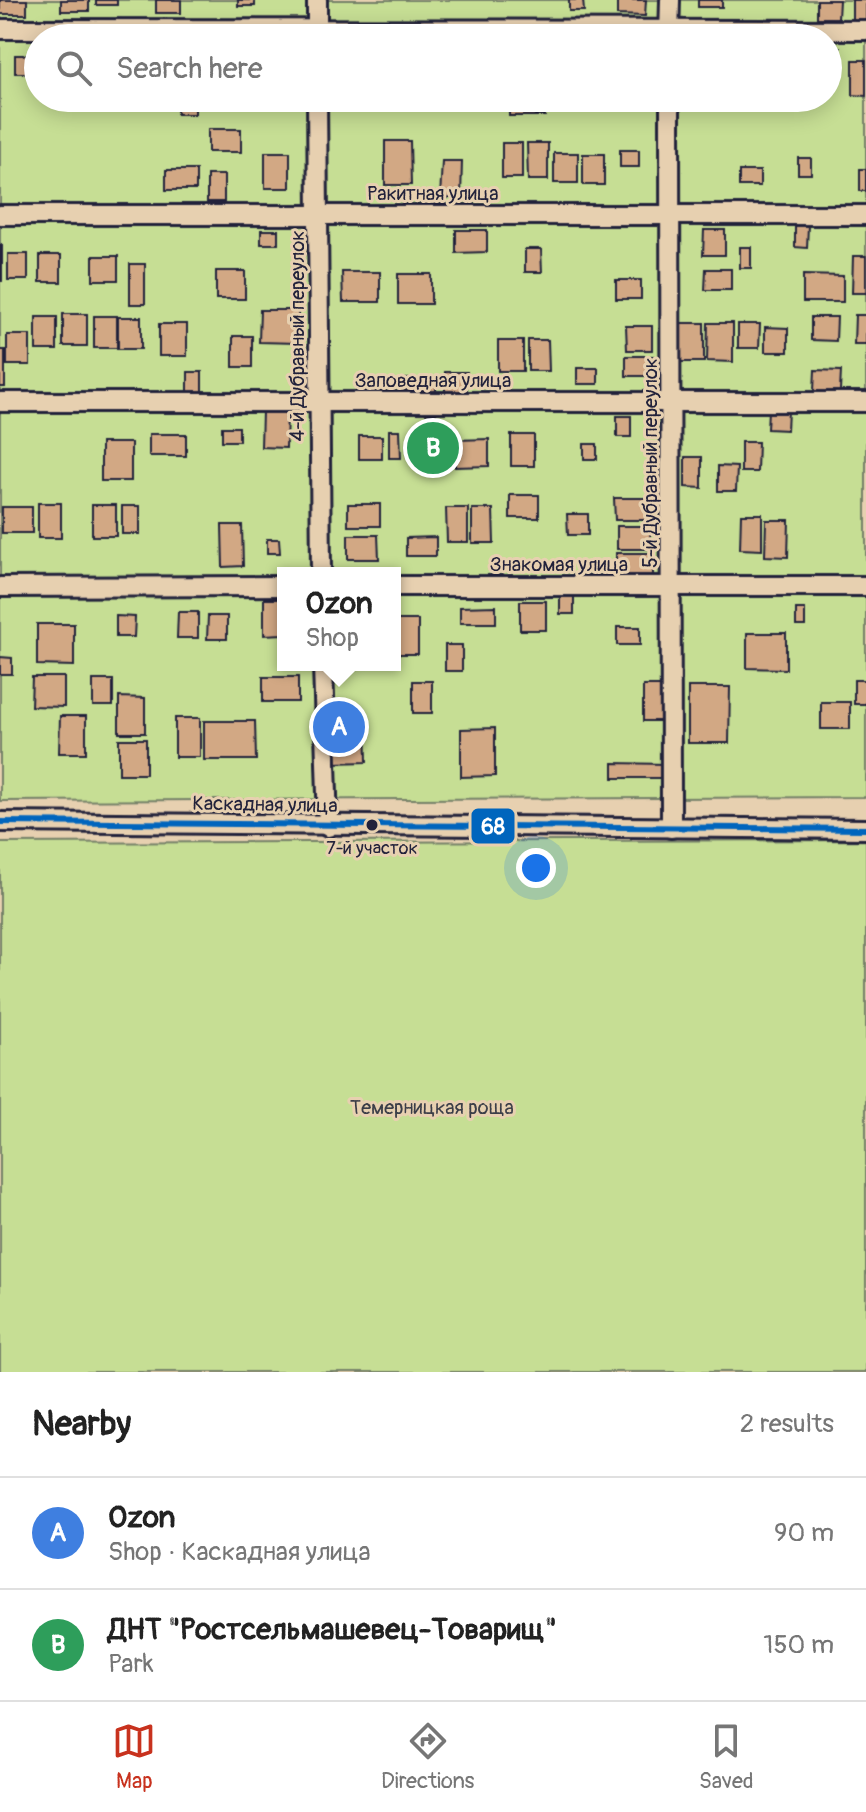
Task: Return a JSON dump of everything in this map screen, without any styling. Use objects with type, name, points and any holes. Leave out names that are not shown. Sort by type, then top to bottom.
[{"type":"street","points":[[317,0],[317,24]]},
{"type":"street","points":[[669,24],[670,0]]},
{"type":"street","points":[[0,29],[24,29]]},
{"type":"street","points":[[842,30],[866,30]]},
{"type":"street","name":"4-й Дубравный переулок","points":[[317,112],[321,567]]},
{"type":"street","name":"5-й Дубравный переулок","points":[[670,112],[671,828]]},
{"type":"street","name":"Ракитная улица","points":[[0,215],[866,215]]},
{"type":"street","name":"Заповедная улица","points":[[0,402],[866,402]]},
{"type":"street","points":[[0,587],[277,586]]},
{"type":"street","name":"Знакомая улица","points":[[401,586],[866,586]]},
{"type":"street","points":[[323,671],[328,827]]},
{"type":"street","name":"Каскадная улица","points":[[0,822],[866,829]]},
{"type":"green space","points":[[0,0],[866,0],[866,797],[0,801]]},
{"type":"green space","name":"Темерницкая роща","points":[[866,840],[866,1372],[0,1372],[0,843]]},
{"type":"building","points":[[0,0],[27,0],[27,14],[0,14]]},
{"type":"building","points":[[61,0],[89,0],[89,11],[61,11]]},
{"type":"building","points":[[96,0],[117,0],[117,5],[96,5]]},
{"type":"building","points":[[156,0],[181,0],[181,13],[156,13]]},
{"type":"building","points":[[238,0],[255,0],[255,6],[238,6]]},
{"type":"building","points":[[569,0],[583,0],[584,11],[569,11]]},
{"type":"building","points":[[617,0],[646,0],[645,16],[617,15]]},
{"type":"building","points":[[698,0],[722,0],[722,7],[698,7]]},
{"type":"building","points":[[817,0],[839,0],[838,18],[817,18]]},
{"type":"building","points":[[852,0],[866,0],[866,24],[852,24]]},
{"type":"building","points":[[15,55],[24,55],[24,73],[15,73]]},
{"type":"building","points":[[853,60],[866,60],[866,96],[853,95]]},
{"type":"building","points":[[509,112],[545,112],[545,116],[509,116]]},
{"type":"building","points":[[208,129],[241,129],[241,152],[208,152]]},
{"type":"building","points":[[385,141],[410,141],[411,185],[385,185]]},
{"type":"building","points":[[502,143],[522,143],[522,178],[502,178]]},
{"type":"building","points":[[527,143],[548,143],[548,180],[528,180]]},
{"type":"building","points":[[620,150],[639,150],[639,167],[620,167]]},
{"type":"building","points":[[265,152],[290,152],[290,188],[265,188]]},
{"type":"building","points":[[554,153],[578,153],[578,183],[554,183]]},
{"type":"building","points":[[583,154],[604,154],[604,185],[583,185]]},
{"type":"building","points":[[798,158],[811,158],[811,174],[798,174]]},
{"type":"building","points":[[442,161],[462,161],[461,198],[440,198]]},
{"type":"building","points":[[860,169],[866,169],[866,191],[860,191]]},
{"type":"building","points":[[166,170],[196,170],[196,190],[166,190]]},
{"type":"building","points":[[739,171],[760,171],[760,186],[739,186]]},
{"type":"building","points":[[207,175],[224,175],[224,202],[207,202]]},
{"type":"building","points":[[795,224],[808,225],[807,248],[795,247]]},
{"type":"building","points":[[261,230],[278,230],[278,244],[261,244]]},
{"type":"building","points":[[456,230],[487,230],[487,252],[456,253]]},
{"type":"building","points":[[704,230],[725,230],[725,255],[703,255]]},
{"type":"building","points":[[2,245],[2,281],[0,281]]},
{"type":"building","points":[[740,247],[751,247],[751,268],[740,268]]},
{"type":"building","points":[[525,249],[541,249],[542,272],[525,272]]},
{"type":"building","points":[[8,254],[28,254],[28,280],[8,280]]},
{"type":"building","points":[[40,255],[61,255],[61,282],[40,282]]},
{"type":"building","points":[[93,256],[118,256],[118,280],[93,280]]},
{"type":"building","points":[[853,256],[866,256],[866,293],[852,293]]},
{"type":"building","points":[[130,264],[145,264],[145,304],[130,304]]},
{"type":"building","points":[[706,269],[731,269],[731,290],[705,290]]},
{"type":"building","points":[[216,271],[245,271],[245,299],[216,299]]},
{"type":"building","points":[[342,272],[380,272],[380,302],[343,302]]},
{"type":"building","points":[[398,274],[431,274],[431,304],[398,304]]},
{"type":"building","points":[[803,275],[843,276],[843,302],[803,302]]},
{"type":"building","points":[[616,280],[641,280],[641,299],[616,299]]},
{"type":"building","points":[[260,310],[298,310],[298,343],[259,342]]},
{"type":"building","points":[[63,314],[87,314],[87,346],[63,346]]},
{"type":"building","points":[[855,315],[866,315],[866,344],[854,344]]},
{"type":"building","points":[[94,316],[117,316],[117,348],[94,348]]},
{"type":"building","points":[[36,317],[57,317],[57,350],[36,350]]},
{"type":"building","points":[[118,317],[141,317],[141,349],[118,349]]},
{"type":"building","points":[[811,317],[837,317],[836,341],[811,340]]},
{"type":"building","points":[[681,323],[704,323],[704,362],[680,362]]},
{"type":"building","points":[[708,323],[733,323],[733,362],[707,361]]},
{"type":"building","points":[[159,324],[187,324],[187,356],[159,356]]},
{"type":"building","points":[[738,324],[760,324],[759,348],[738,348]]},
{"type":"building","points":[[626,326],[652,326],[652,350],[627,350]]},
{"type":"building","points":[[765,327],[788,328],[788,352],[765,352]]},
{"type":"building","points":[[7,335],[30,335],[30,365],[7,365]]},
{"type":"building","points":[[233,336],[252,336],[252,367],[233,367]]},
{"type":"building","points":[[528,340],[548,340],[549,371],[528,371]]},
{"type":"building","points":[[498,341],[523,341],[523,371],[498,371]]},
{"type":"building","points":[[0,350],[5,350],[5,387],[0,387]]},
{"type":"building","points":[[626,356],[653,356],[653,376],[626,376]]},
{"type":"building","points":[[297,358],[314,358],[313,394],[297,393]]},
{"type":"building","points":[[577,368],[598,368],[598,384],[577,384]]},
{"type":"building","points":[[815,370],[841,371],[840,391],[814,391]]},
{"type":"building","points":[[188,372],[202,372],[202,393],[188,393]]},
{"type":"building","points":[[445,372],[467,372],[467,394],[445,394]]},
{"type":"building","points":[[406,379],[436,379],[436,396],[406,396]]},
{"type":"building","points":[[768,410],[788,411],[787,430],[767,429]]},
{"type":"building","points":[[262,411],[287,411],[286,448],[261,447]]},
{"type":"building","points":[[617,416],[631,416],[631,437],[617,437]]},
{"type":"building","points":[[222,427],[239,427],[239,441],[222,441]]},
{"type":"building","points":[[389,430],[400,430],[401,458],[389,458]]},
{"type":"building","points":[[149,434],[186,434],[186,456],[149,456]]},
{"type":"building","points":[[511,435],[534,435],[534,466],[511,466]]},
{"type":"building","points":[[359,436],[382,436],[382,459],[359,459]]},
{"type":"building","points":[[489,439],[489,466],[455,467],[455,440]]},
{"type":"building","points":[[741,442],[758,442],[757,472],[741,472]]},
{"type":"building","points":[[101,443],[131,443],[131,481],[101,481]]},
{"type":"building","points":[[584,444],[597,444],[597,459],[584,459]]},
{"type":"building","points":[[685,457],[702,457],[702,488],[685,487]]},
{"type":"building","points":[[718,466],[737,467],[736,491],[718,491]]},
{"type":"building","points":[[510,495],[539,495],[539,518],[510,518]]},
{"type":"building","points":[[614,498],[649,498],[649,520],[615,520]]},
{"type":"building","points":[[38,503],[61,503],[61,538],[38,538]]},
{"type":"building","points":[[348,504],[380,504],[380,526],[348,526]]},
{"type":"building","points":[[92,505],[116,505],[116,536],[92,536]]},
{"type":"building","points":[[122,506],[140,506],[140,534],[122,534]]},
{"type":"building","points":[[2,507],[32,507],[32,533],[2,533]]},
{"type":"building","points":[[446,508],[468,508],[468,542],[447,542]]},
{"type":"building","points":[[472,509],[493,509],[494,543],[472,543]]},
{"type":"building","points":[[567,514],[588,514],[588,535],[568,535]]},
{"type":"building","points":[[741,514],[762,514],[762,550],[740,549]]},
{"type":"building","points":[[766,520],[789,520],[788,557],[765,556]]},
{"type":"building","points":[[222,525],[242,525],[243,566],[223,567]]},
{"type":"building","points":[[617,526],[650,526],[651,549],[617,549]]},
{"type":"building","points":[[348,535],[378,535],[379,559],[348,559]]},
{"type":"building","points":[[436,537],[436,556],[406,556],[406,538]]},
{"type":"building","points":[[267,539],[279,539],[280,553],[267,553]]},
{"type":"building","points":[[616,553],[653,553],[653,578],[616,578]]},
{"type":"building","points":[[560,594],[574,594],[574,614],[560,614]]},
{"type":"building","points":[[264,599],[277,599],[277,634],[264,635]]},
{"type":"building","points":[[520,601],[546,601],[546,630],[520,630]]},
{"type":"building","points":[[496,606],[496,623],[460,623],[460,607]]},
{"type":"building","points":[[796,609],[805,609],[805,626],[796,626]]},
{"type":"building","points":[[178,612],[198,612],[198,638],[177,638]]},
{"type":"building","points":[[116,616],[135,617],[134,637],[116,637]]},
{"type":"building","points":[[208,616],[227,616],[227,639],[207,639]]},
{"type":"building","points":[[401,620],[418,620],[418,654],[401,654]]},
{"type":"building","points":[[37,624],[74,624],[74,666],[37,665]]},
{"type":"building","points":[[617,627],[640,627],[640,645],[617,645]]},
{"type":"building","points":[[747,633],[786,633],[786,669],[747,668]]},
{"type":"building","points":[[445,645],[462,645],[462,671],[445,671]]},
{"type":"building","points":[[0,657],[12,658],[12,674],[0,674]]},
{"type":"building","points":[[32,677],[64,677],[64,707],[31,706]]},
{"type":"building","points":[[263,677],[298,677],[298,702],[263,702]]},
{"type":"building","points":[[93,680],[113,680],[113,706],[93,706]]},
{"type":"building","points":[[854,680],[866,680],[866,704],[854,704]]},
{"type":"building","points":[[413,681],[432,681],[432,713],[413,713]]},
{"type":"building","points":[[643,686],[668,686],[668,721],[643,721]]},
{"type":"building","points":[[688,687],[730,687],[729,743],[688,743]]},
{"type":"building","points":[[119,697],[145,698],[145,733],[119,733]]},
{"type":"building","points":[[821,702],[850,702],[850,729],[821,729]]},
{"type":"building","points":[[60,716],[86,716],[86,753],[59,753]]},
{"type":"building","points":[[175,718],[200,718],[200,757],[175,757]]},
{"type":"building","points":[[332,719],[366,719],[367,762],[332,763]]},
{"type":"building","points":[[204,721],[255,721],[256,760],[204,760]]},
{"type":"building","points":[[495,728],[495,776],[461,777],[461,729]]},
{"type":"building","points":[[119,739],[146,739],[146,774],[119,774]]},
{"type":"building","points":[[613,763],[666,764],[666,778],[613,778]]},
{"type":"transit line","name":"68","points":[[0,822],[866,829]]},
{"type":"place","name":"ДНТ \"Ростсельмашевец-Товарищ\"","points":[[433,448]]},
{"type":"place","name":"Ozon","points":[[339,727]]},
{"type":"place","name":"7-й участок","points":[[372,825]]}]
